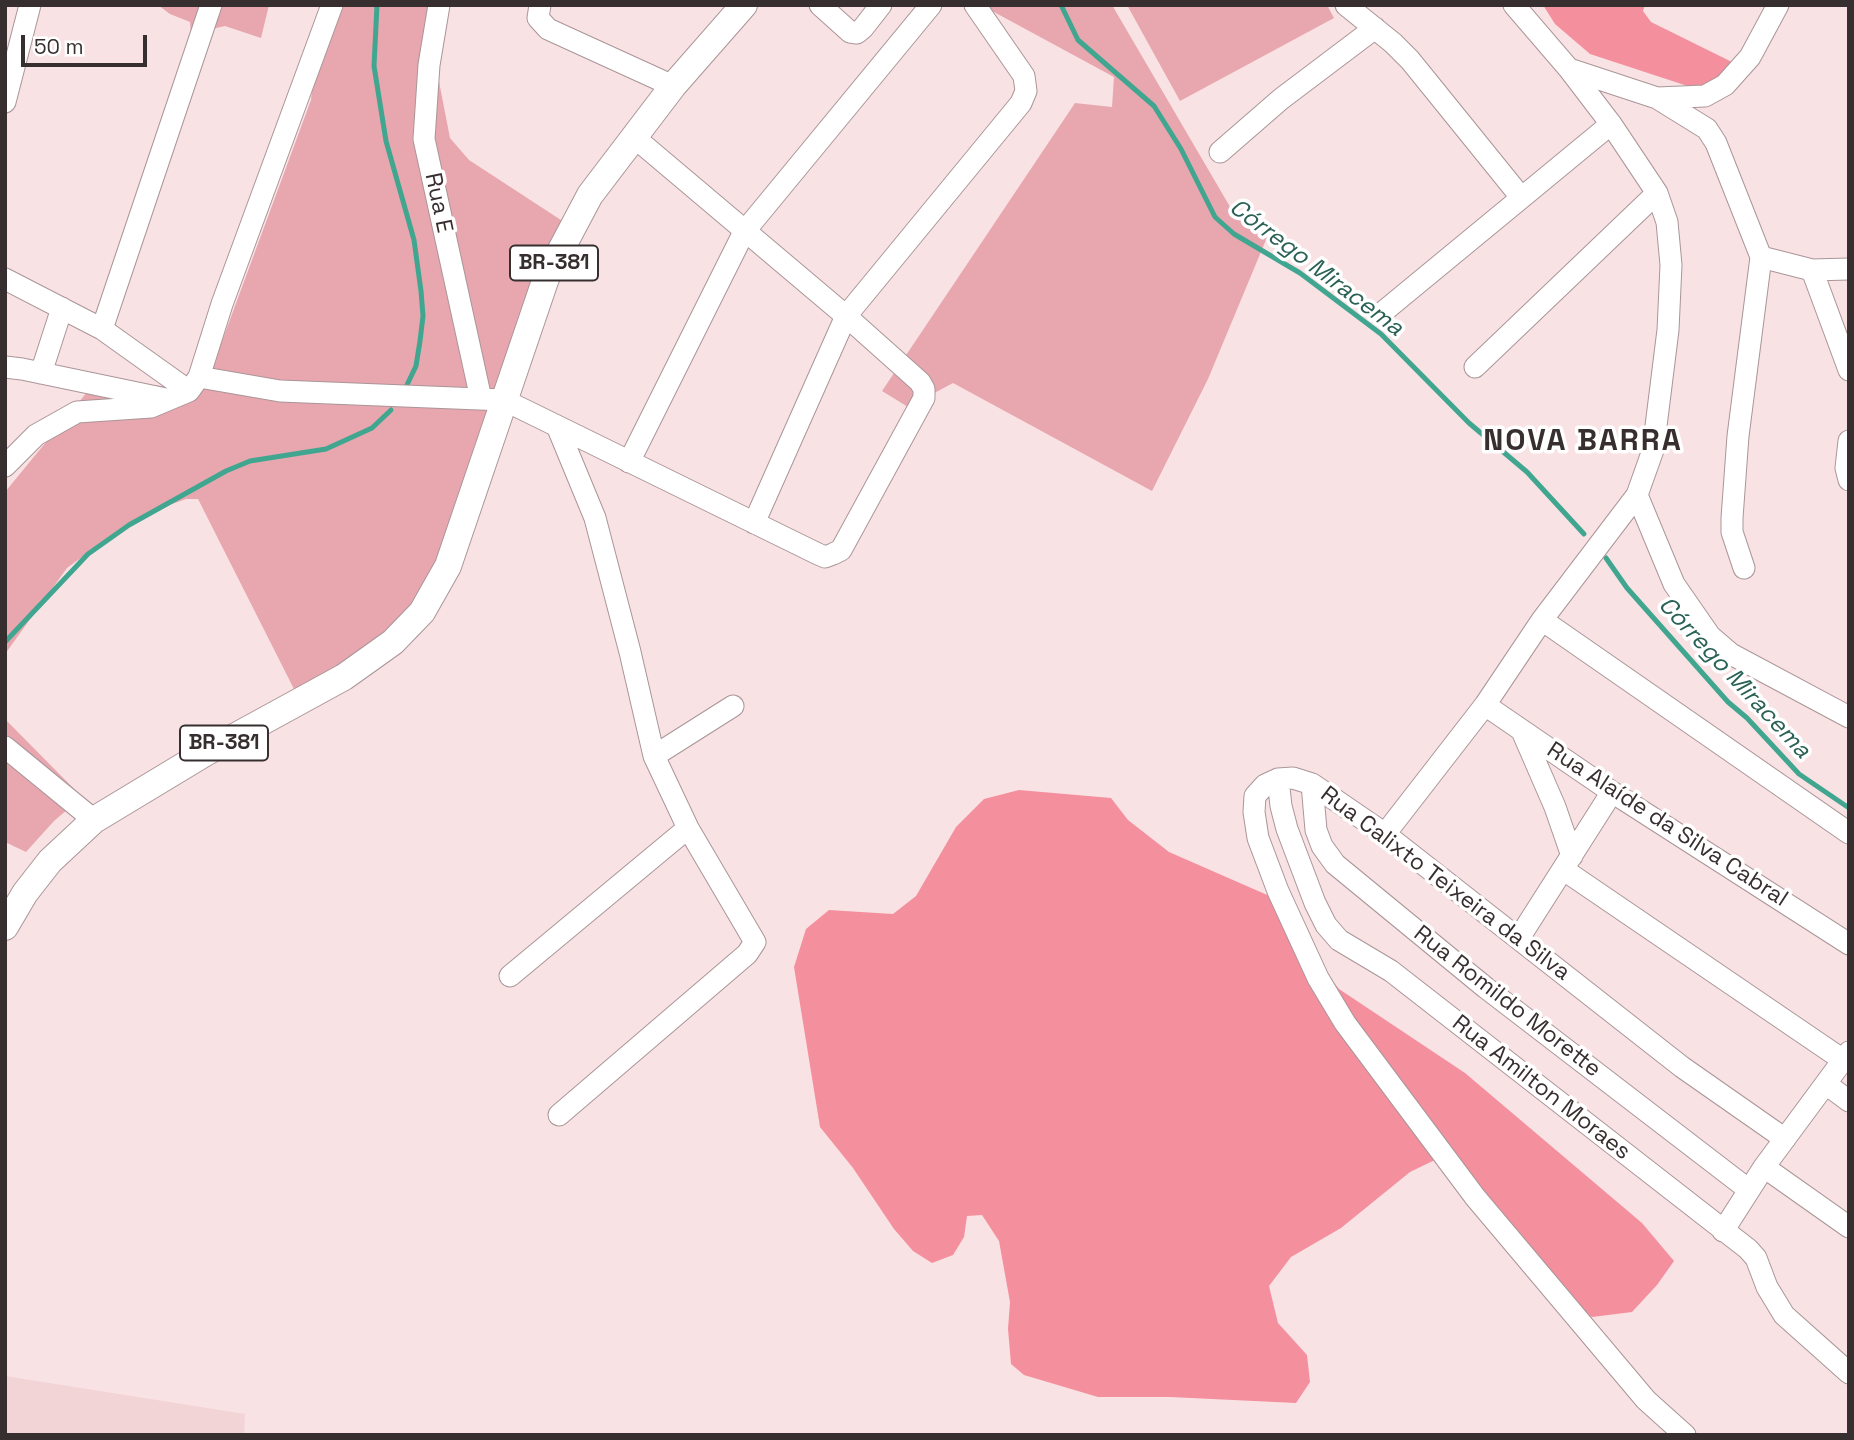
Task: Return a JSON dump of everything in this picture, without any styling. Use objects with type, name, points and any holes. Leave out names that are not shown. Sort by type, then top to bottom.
[{"type":"main road","name":"BR-381","points":[[5,927],[25,893],[50,861],[94,820],[205,753],[344,677],[393,642],[422,612],[448,566],[493,400],[546,278],[590,195],[673,86],[744,5]]},
{"type":"street","points":[[5,102],[30,5]]},
{"type":"street","points":[[102,329],[211,5]]},
{"type":"street","points":[[5,466],[36,435],[77,412],[150,407],[194,384],[332,5]]},
{"type":"street","name":"Rua E","points":[[439,5],[429,65],[424,139],[493,400]]},
{"type":"street","points":[[540,5],[538,18],[548,29],[673,86]]},
{"type":"street","points":[[820,5],[850,32],[857,33],[881,5]]},
{"type":"street","points":[[629,462],[744,232],[931,5]]},
{"type":"street","points":[[754,523],[846,316],[1021,103],[1026,91],[1024,76],[975,5]]},
{"type":"street","points":[[1346,5],[1410,60],[1521,197]]},
{"type":"street","points":[[1385,834],[1485,705],[1542,620],[1637,495],[1653,450],[1668,330],[1671,265],[1667,222],[1657,193],[1611,124],[1569,69],[1514,5]]},
{"type":"street","points":[[1657,98],[1705,96],[1725,85],[1750,57],[1778,5]]},
{"type":"street","points":[[1220,152],[1281,99],[1374,27]]},
{"type":"street","points":[[1569,69],[1657,98],[1707,129],[1716,143],[1761,257],[1738,436],[1732,518],[1732,532],[1744,568]]},
{"type":"street","points":[[1383,312],[1611,124]]},
{"type":"street","points":[[5,279],[102,329],[194,384],[280,391],[493,400],[557,426],[825,556],[841,550],[924,398],[924,389],[920,382],[846,316],[634,137]]},
{"type":"street","points":[[1475,367],[1657,193]]},
{"type":"street","points":[[1761,257],[1812,270],[1849,269]]},
{"type":"street","points":[[1812,270],[1849,370]]},
{"type":"street","points":[[41,373],[62,308]]},
{"type":"street","points":[[5,367],[168,399]]},
{"type":"street","points":[[557,426],[595,518],[654,756],[688,828],[755,942],[747,954],[559,1115]]},
{"type":"street","points":[[1849,440],[1846,468],[1849,480]]},
{"type":"street","points":[[1637,495],[1674,584],[1710,636],[1731,654],[1849,717]]},
{"type":"street","points":[[1542,620],[1849,833]]},
{"type":"street","name":"Rua Alaíde da Silva Cabral","points":[[1485,705],[1612,792],[1849,944]]},
{"type":"street","points":[[654,756],[733,706]]},
{"type":"street","points":[[1522,730],[1555,807],[1568,863],[1846,1056],[1764,1167],[1723,1231]]},
{"type":"street","points":[[5,747],[94,820]]},
{"type":"street","name":"Rua Calixto Teixeira da Silva","points":[[1278,779],[1293,778],[1311,784],[1385,834],[1682,1067],[1785,1139]]},
{"type":"street","points":[[1278,779],[1265,785],[1255,796],[1254,812],[1258,838],[1278,891],[1318,978],[1345,1023],[1475,1197],[1646,1400],[1685,1435]]},
{"type":"street","name":"Rua Amilton Moraes","points":[[1278,779],[1287,829],[1315,902],[1326,925],[1339,940],[1391,971],[1756,1258],[1784,1315],[1849,1373]]},
{"type":"street","name":"Rua Romildo Morette","points":[[1311,784],[1316,830],[1322,846],[1335,864],[1486,988],[1749,1190]]},
{"type":"street","points":[[1518,938],[1612,792]]},
{"type":"street","points":[[510,976],[688,828]]},
{"type":"street","points":[[1826,1084],[1849,1101]]},
{"type":"street","points":[[1764,1167],[1849,1227]]},
{"type":"shaded area","points":[[158,5],[269,5],[261,38],[225,26],[191,34],[190,22],[170,14]]},
{"type":"shaded area","points":[[339,5],[434,5],[436,66],[450,138],[469,160],[564,222],[459,519],[407,622],[297,695],[198,499],[186,499],[150,512],[116,532],[67,568],[5,654],[5,492],[97,380],[204,390],[311,100],[314,69]]},
{"type":"shaded area","points":[[981,5],[1112,5],[1236,217],[1268,235],[1208,379],[1152,491],[953,383],[908,407],[882,391],[1075,103],[1112,107],[1114,77]]},
{"type":"shaded area","points":[[1127,5],[1327,5],[1334,18],[1180,101]]},
{"type":"shaded area","points":[[1543,5],[1645,5],[1643,11],[1651,22],[1734,63],[1718,96],[1590,54],[1555,24]]},
{"type":"shaded area","points":[[5,719],[82,797],[54,821],[26,852],[5,842]]},
{"type":"shaded area","points":[[1019,790],[1111,798],[1128,820],[1169,852],[1281,901],[1295,935],[1339,989],[1465,1073],[1642,1223],[1674,1261],[1657,1285],[1632,1312],[1592,1317],[1556,1294],[1441,1157],[1410,1172],[1341,1228],[1291,1257],[1269,1286],[1278,1323],[1307,1355],[1310,1382],[1296,1403],[1170,1397],[1098,1397],[1024,1375],[1011,1364],[1008,1329],[1010,1302],[999,1241],[982,1215],[967,1216],[964,1237],[953,1255],[932,1263],[913,1251],[894,1229],[853,1168],[820,1127],[794,967],[806,929],[829,910],[893,914],[916,896],[956,827],[984,799]]},
{"type":"shaded area","points":[[5,1376],[245,1414],[244,1435],[5,1435]]},
{"type":"waterway","points":[[377,5],[374,66],[386,141],[414,240],[423,316],[416,366],[405,389]]},
{"type":"waterway","name":"Córrego Miracema","points":[[1061,5],[1078,40],[1154,106],[1181,149],[1215,217],[1234,234],[1300,273],[1381,334],[1469,423],[1527,472],[1584,534]]},
{"type":"waterway","points":[[5,642],[88,554],[129,525],[226,471],[250,461],[326,449],[372,428],[391,410]]},
{"type":"waterway","name":"Córrego Miracema","points":[[1606,558],[1627,588],[1728,702],[1747,718],[1799,774],[1849,808]]},
{"type":"district","name":"NOVA BARRA","points":[[1583,442]]}]
